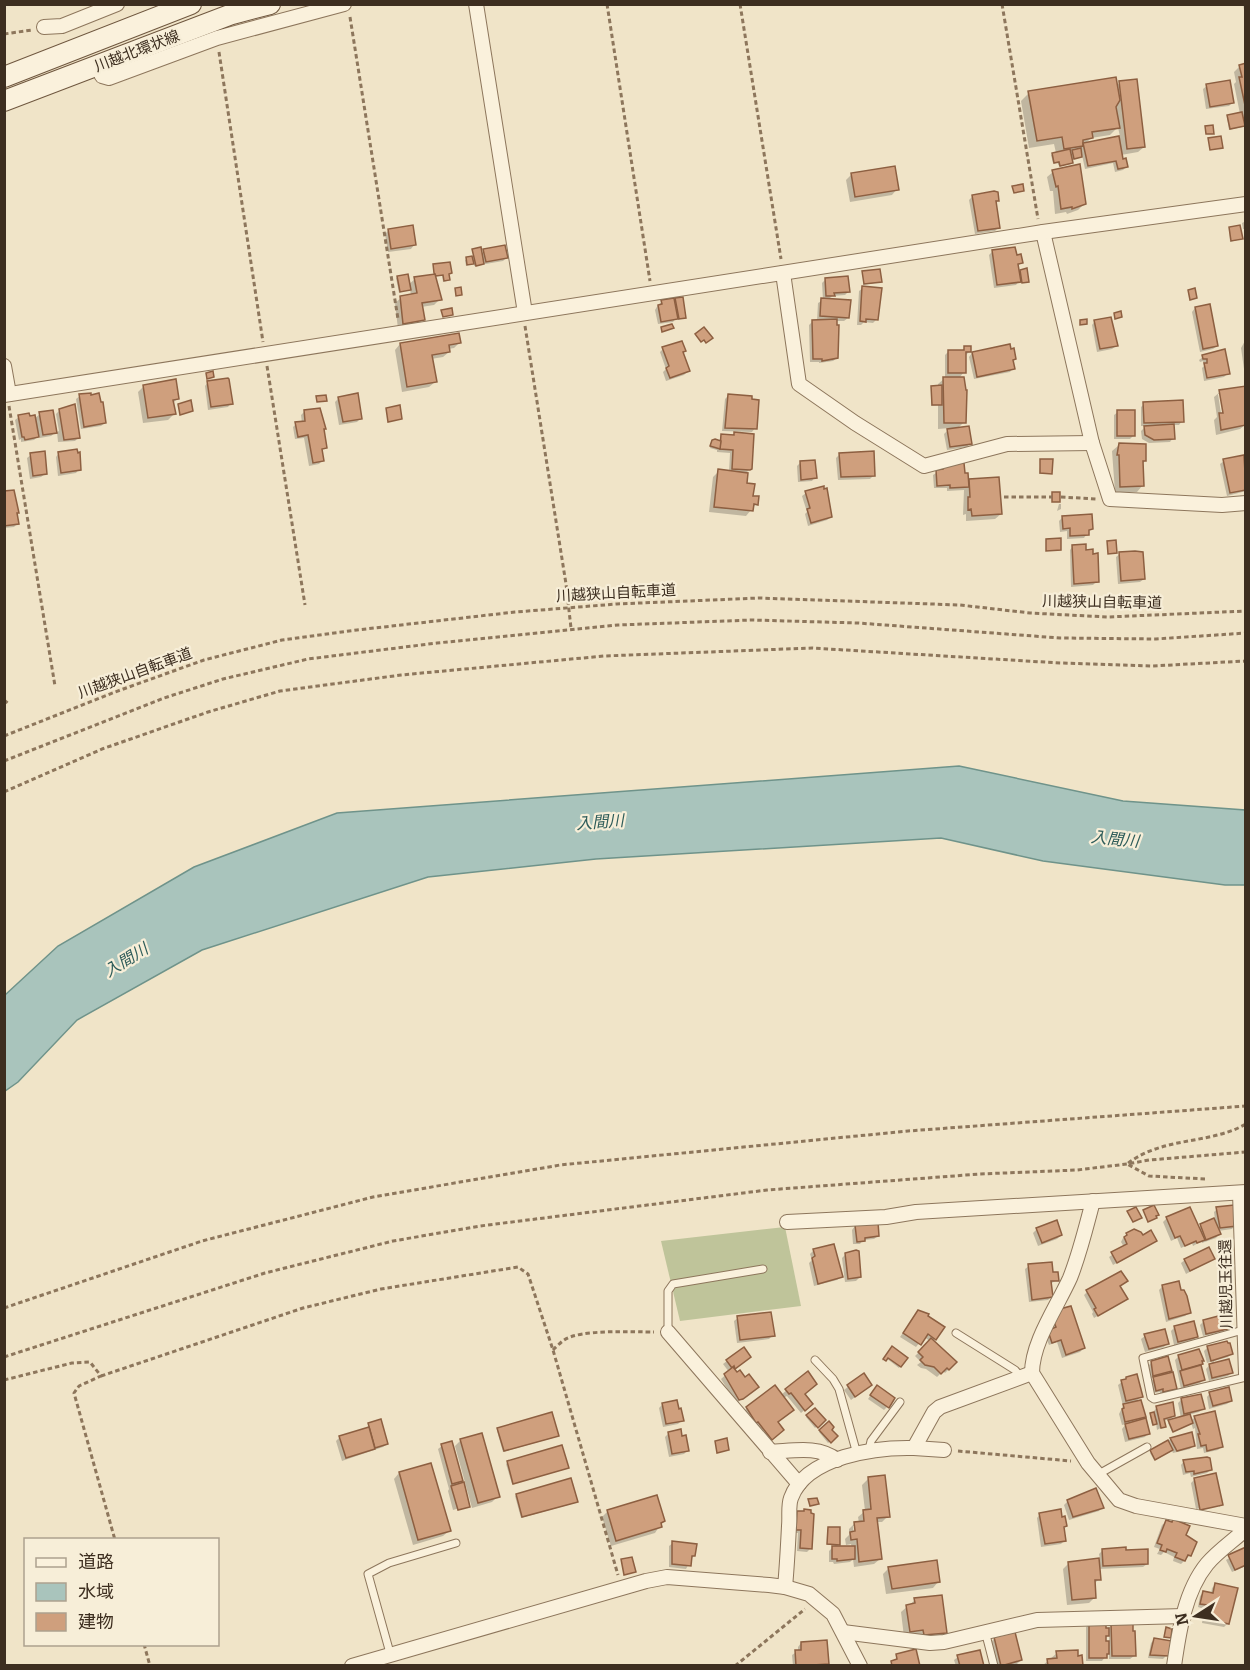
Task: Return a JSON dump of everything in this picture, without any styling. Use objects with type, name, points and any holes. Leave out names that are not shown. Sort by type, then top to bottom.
[{"type":"main road","name":"川越北環状線","points":[[4,77],[190,4]]},
{"type":"main road","name":"川越北環状線","points":[[4,101],[232,14],[270,4]]},
{"type":"street","points":[[44,27],[62,26],[117,4]]},
{"type":"street","points":[[476,4],[525,312]]},
{"type":"street","points":[[97,66],[102,76],[109,78],[217,38],[347,10]]},
{"type":"street","points":[[92,14],[100,39]]},
{"type":"street","points":[[4,366],[7,394],[1043,232],[1245,204]]},
{"type":"street","points":[[1043,232],[1092,443],[1110,499],[1222,505],[1245,502]]},
{"type":"street","points":[[783,273],[799,384],[855,423],[924,466],[1007,444],[1092,443]]},
{"type":"street","points":[[787,1222],[1243,1192]]},
{"type":"street","name":"川越児玉往還","points":[[1243,1192],[1245,1375]]},
{"type":"street","points":[[914,1448],[934,1412],[940,1407],[1027,1375],[1076,1262],[1093,1201]]},
{"type":"street","points":[[668,1332],[799,1484]]},
{"type":"street","points":[[1027,1375],[1093,1470],[1119,1500],[1136,1506],[1245,1527]]},
{"type":"street","points":[[785,1587],[790,1499],[799,1484],[821,1467],[863,1452],[888,1448],[944,1450]]},
{"type":"street","points":[[770,1452],[817,1450],[828,1453],[837,1460]]},
{"type":"street","points":[[1174,1665],[1184,1616],[1195,1582],[1208,1563],[1245,1527]]},
{"type":"street","points":[[352,1665],[667,1577],[785,1587],[809,1594],[833,1614],[860,1665]]},
{"type":"street","points":[[843,1632],[930,1643],[944,1642],[1037,1620],[1184,1616]]},
{"type":"lane","points":[[668,1332],[668,1291],[673,1284],[763,1269]]},
{"type":"lane","points":[[1243,1330],[1143,1358],[1151,1397],[1154,1399],[1245,1375]]},
{"type":"lane","points":[[956,1333],[1015,1370],[1027,1375]]},
{"type":"lane","points":[[815,1360],[839,1389],[863,1452]]},
{"type":"lane","points":[[863,1452],[900,1402]]},
{"type":"lane","points":[[1093,1470],[1147,1447]]},
{"type":"lane","points":[[390,1653],[368,1574],[388,1563],[456,1543]]},
{"type":"lane","points":[[985,1631],[994,1665]]},
{"type":"path","points":[[606,4],[651,293]]},
{"type":"path","points":[[740,4],[783,273]]},
{"type":"path","points":[[1002,4],[1037,218],[1043,232]]},
{"type":"path","points":[[347,10],[400,332]]},
{"type":"path","points":[[4,34],[44,27]]},
{"type":"path","points":[[217,38],[305,605]]},
{"type":"path","points":[[525,312],[571,629]]},
{"type":"path","points":[[7,394],[55,686]]},
{"type":"path","points":[[1004,497],[1052,497]]},
{"type":"path","points":[[1060,497],[1110,499]]},
{"type":"path","name":"川越狭山自転車道","points":[[4,736],[204,660],[282,640],[368,628],[568,607],[759,598],[960,605],[1087,617],[1245,610]]},
{"type":"path","points":[[4,760],[164,698],[234,676],[308,659],[571,629],[752,620],[858,623],[1060,638],[1156,639],[1245,633]]},
{"type":"path","points":[[4,792],[102,749],[208,712],[280,691],[401,675],[604,656],[812,648],[1060,663],[1152,666],[1245,661]]},
{"type":"path","points":[[4,700],[9,704]]},
{"type":"path","points":[[4,1308],[214,1238],[373,1197],[560,1165],[932,1129],[1245,1106]]},
{"type":"path","points":[[1127,1164],[1151,1149],[1231,1130],[1245,1124]]},
{"type":"path","points":[[4,1357],[265,1273],[393,1241],[480,1226],[767,1190],[980,1174],[1077,1170],[1149,1160],[1245,1152]]},
{"type":"path","points":[[1127,1164],[1149,1176],[1212,1181]]},
{"type":"path","points":[[115,1538],[74,1392],[79,1386],[101,1376],[303,1308],[381,1289],[518,1267],[528,1274],[553,1350],[622,1588]]},
{"type":"path","points":[[553,1350],[565,1339],[578,1335],[602,1332],[668,1332]]},
{"type":"path","points":[[4,1380],[72,1363],[90,1362],[101,1376]]},
{"type":"path","points":[[944,1450],[1062,1459],[1093,1470]]},
{"type":"path","points":[[735,1665],[816,1600]]},
{"type":"path","points":[[145,1646],[150,1665]]},
{"type":"green space","points":[[785,1227],[801,1306],[680,1321],[661,1241]]},
{"type":"water","name":"入間川","points":[[959,766],[1123,801],[1245,810],[1245,885],[1225,885],[1043,861],[941,838],[596,859],[428,877],[202,950],[77,1020],[18,1082],[5,1091],[5,995],[58,946],[194,867],[337,813]]},
{"type":"building","points":[[1246,63],[1246,110],[1239,77],[1242,77],[1239,65]]},
{"type":"building","points":[[1116,77],[1120,100],[1116,107],[1120,128],[1092,132],[1093,138],[1083,140],[1083,146],[1064,149],[1062,137],[1037,141],[1028,91]]},
{"type":"building","points":[[1137,79],[1145,147],[1127,149],[1119,81]]},
{"type":"building","points":[[1230,80],[1234,103],[1210,107],[1206,84]]},
{"type":"building","points":[[1242,112],[1245,126],[1230,129],[1227,115]]},
{"type":"building","points":[[1213,125],[1214,134],[1206,134],[1205,126]]},
{"type":"building","points":[[1119,136],[1123,159],[1126,158],[1128,167],[1118,169],[1116,161],[1088,166],[1083,143]]},
{"type":"building","points":[[1221,136],[1223,148],[1210,150],[1208,138]]},
{"type":"building","points":[[1081,148],[1082,157],[1074,159],[1072,150]]},
{"type":"building","points":[[1070,149],[1073,163],[1060,166],[1059,162],[1054,163],[1052,153]]},
{"type":"building","points":[[1080,164],[1086,204],[1072,209],[1072,207],[1061,209],[1058,186],[1056,187],[1052,170]]},
{"type":"building","points":[[895,166],[899,190],[855,197],[851,173]]},
{"type":"building","points":[[1023,184],[1024,191],[1014,193],[1012,186]]},
{"type":"building","points":[[998,192],[999,201],[996,201],[1000,228],[978,231],[972,195]]},
{"type":"building","points":[[413,225],[416,245],[391,249],[388,229]]},
{"type":"building","points":[[1240,225],[1243,239],[1231,241],[1229,227]]},
{"type":"building","points":[[505,245],[508,258],[486,262],[483,249]]},
{"type":"building","points":[[481,247],[484,264],[476,266],[472,249]]},
{"type":"building","points":[[1015,247],[1017,255],[1021,254],[1023,263],[1018,264],[1021,282],[997,285],[992,250]]},
{"type":"building","points":[[472,256],[474,264],[467,265],[466,257]]},
{"type":"building","points":[[450,262],[452,273],[449,274],[450,280],[444,281],[443,275],[436,276],[434,273],[433,264]]},
{"type":"building","points":[[1027,268],[1029,282],[1022,283],[1020,270]]},
{"type":"building","points":[[880,269],[882,282],[864,284],[862,271]]},
{"type":"building","points":[[408,274],[411,290],[400,292],[397,276]]},
{"type":"building","points":[[435,274],[442,300],[422,303],[425,320],[403,324],[400,296],[417,293],[414,277]]},
{"type":"building","points":[[848,276],[850,292],[826,296],[825,278]]},
{"type":"building","points":[[862,286],[882,288],[878,320],[860,321]]},
{"type":"building","points":[[461,287],[462,295],[456,296],[455,288]]},
{"type":"building","points":[[1195,288],[1197,298],[1190,300],[1188,290]]},
{"type":"building","points":[[683,297],[686,318],[679,319],[675,298]]},
{"type":"building","points":[[674,298],[678,319],[661,322],[658,305],[662,304],[661,300]]},
{"type":"building","points":[[821,298],[851,300],[849,318],[820,316]]},
{"type":"building","points":[[1210,304],[1218,346],[1203,349],[1195,307]]},
{"type":"building","points":[[452,308],[453,315],[443,317],[441,310]]},
{"type":"building","points":[[1121,311],[1122,317],[1115,319],[1114,313]]},
{"type":"building","points":[[1111,317],[1118,346],[1100,349],[1094,320]]},
{"type":"building","points":[[837,319],[837,325],[839,325],[838,358],[822,361],[822,359],[813,359],[812,320]]},
{"type":"building","points":[[1087,319],[1087,324],[1080,325],[1080,320]]},
{"type":"building","points":[[672,324],[674,328],[662,332],[661,327]]},
{"type":"building","points":[[704,327],[713,338],[706,343],[704,340],[701,342],[695,334]]},
{"type":"building","points":[[459,333],[461,343],[449,345],[450,352],[432,355],[437,382],[407,387],[400,343]]},
{"type":"building","points":[[682,341],[686,351],[683,352],[690,371],[670,378],[666,368],[669,366],[662,347]]},
{"type":"building","points":[[1010,344],[1011,349],[1014,348],[1015,369],[977,377],[972,352]]},
{"type":"building","points":[[964,346],[971,346],[971,352],[966,352],[966,373],[948,373],[948,350],[964,350]]},
{"type":"building","points":[[1225,349],[1230,374],[1207,378],[1204,363],[1207,363],[1207,359],[1203,359],[1202,355]]},
{"type":"building","points":[[213,371],[214,377],[207,379],[206,373]]},
{"type":"building","points":[[943,377],[964,377],[967,390],[966,423],[944,423]]},
{"type":"building","points":[[228,378],[233,404],[211,407],[207,381]]},
{"type":"building","points":[[176,379],[179,399],[173,400],[176,414],[148,418],[143,385]]},
{"type":"building","points":[[942,385],[942,405],[932,405],[931,386]]},
{"type":"building","points":[[1246,386],[1246,425],[1221,430],[1219,413],[1223,413],[1219,390]]},
{"type":"building","points":[[91,393],[91,395],[99,393],[101,402],[103,402],[106,423],[84,427],[79,394]]},
{"type":"building","points":[[358,393],[362,419],[343,422],[338,397]]},
{"type":"building","points":[[728,394],[752,396],[752,399],[759,400],[757,429],[725,428]]},
{"type":"building","points":[[326,395],[327,401],[317,402],[316,396]]},
{"type":"building","points":[[191,400],[193,411],[180,415],[178,404]]},
{"type":"building","points":[[1183,400],[1184,422],[1144,423],[1143,402]]},
{"type":"building","points":[[75,404],[80,438],[64,440],[59,409]]},
{"type":"building","points":[[400,405],[402,419],[388,422],[386,408]]},
{"type":"building","points":[[320,408],[326,429],[324,429],[327,448],[322,449],[324,461],[313,463],[308,435],[298,437],[295,422],[305,421],[304,410]]},
{"type":"building","points":[[53,410],[57,433],[43,435],[39,412]]},
{"type":"building","points":[[1117,410],[1135,410],[1135,436],[1117,436]]},
{"type":"building","points":[[29,413],[30,416],[35,415],[39,437],[25,440],[22,437],[18,415]]},
{"type":"building","points":[[1174,424],[1175,439],[1154,440],[1145,435],[1144,426]]},
{"type":"building","points":[[969,426],[972,444],[950,447],[947,429]]},
{"type":"building","points":[[734,432],[754,434],[752,469],[750,470],[732,469],[733,450],[720,449],[721,434],[734,435]]},
{"type":"building","points":[[712,440],[721,441],[720,449],[710,446]]},
{"type":"building","points":[[1119,443],[1146,444],[1146,461],[1143,461],[1144,486],[1120,487],[1119,455],[1117,455]]},
{"type":"building","points":[[77,449],[78,453],[80,452],[81,470],[61,473],[58,452]]},
{"type":"building","points":[[45,451],[47,474],[33,476],[30,453]]},
{"type":"building","points":[[874,451],[875,476],[841,477],[839,453]]},
{"type":"building","points":[[1244,455],[1246,490],[1230,493],[1223,459]]},
{"type":"building","points":[[1040,459],[1053,459],[1052,474],[1040,473]]},
{"type":"building","points":[[815,460],[817,478],[801,480],[800,461]]},
{"type":"building","points":[[964,463],[965,473],[968,473],[969,487],[937,486],[936,470],[950,466],[949,464]]},
{"type":"building","points":[[718,469],[748,473],[747,483],[755,484],[753,496],[759,496],[758,505],[754,504],[753,511],[714,507]]},
{"type":"building","points":[[999,477],[1002,514],[972,516],[971,509],[968,510],[969,479]]},
{"type":"building","points":[[824,486],[824,489],[827,488],[832,517],[811,523],[805,491]]},
{"type":"building","points":[[14,490],[19,524],[4,526],[4,491]]},
{"type":"building","points":[[1052,492],[1060,492],[1060,502],[1052,502]]},
{"type":"building","points":[[1092,514],[1093,529],[1089,530],[1089,535],[1070,536],[1070,528],[1063,529],[1062,516]]},
{"type":"building","points":[[1061,538],[1061,550],[1046,551],[1046,539]]},
{"type":"building","points":[[1116,540],[1117,553],[1108,554],[1107,541]]},
{"type":"building","points":[[1086,544],[1086,550],[1093,549],[1093,554],[1098,553],[1099,582],[1074,584],[1072,545]]},
{"type":"building","points":[[1119,552],[1143,552],[1145,579],[1121,581]]},
{"type":"building","points":[[1154,1205],[1159,1215],[1148,1222],[1143,1210]]},
{"type":"building","points":[[1234,1205],[1237,1226],[1220,1228],[1216,1207]]},
{"type":"building","points":[[1136,1207],[1142,1218],[1133,1222],[1127,1211]]},
{"type":"building","points":[[1190,1207],[1205,1240],[1185,1246],[1180,1236],[1175,1238],[1166,1217]]},
{"type":"building","points":[[1214,1218],[1221,1234],[1206,1240],[1200,1224]]},
{"type":"building","points":[[1057,1220],[1062,1235],[1042,1243],[1036,1228]]},
{"type":"building","points":[[878,1222],[879,1236],[857,1242],[855,1225]]},
{"type":"building","points":[[1134,1229],[1143,1235],[1151,1230],[1157,1241],[1117,1263],[1111,1252],[1127,1244],[1124,1237],[1126,1233]]},
{"type":"building","points":[[834,1244],[843,1277],[818,1284],[812,1258],[815,1256],[813,1249]]},
{"type":"building","points":[[1209,1247],[1215,1259],[1190,1271],[1184,1259]]},
{"type":"building","points":[[859,1251],[861,1277],[848,1279],[845,1253]]},
{"type":"building","points":[[1052,1262],[1053,1272],[1058,1272],[1059,1281],[1051,1281],[1053,1297],[1032,1300],[1028,1264]]},
{"type":"building","points":[[1121,1271],[1128,1281],[1120,1286],[1128,1299],[1098,1316],[1086,1290]]},
{"type":"building","points":[[1179,1281],[1181,1290],[1184,1290],[1187,1296],[1191,1313],[1169,1319],[1162,1285]]},
{"type":"building","points":[[1071,1306],[1085,1348],[1066,1355],[1061,1340],[1052,1343],[1049,1334],[1051,1329],[1056,1327],[1054,1322],[1060,1309]]},
{"type":"building","points":[[918,1310],[929,1314],[928,1316],[945,1327],[936,1340],[928,1334],[921,1345],[903,1333]]},
{"type":"building","points":[[771,1312],[775,1336],[740,1340],[737,1316]]},
{"type":"building","points":[[1226,1314],[1228,1329],[1206,1334],[1203,1320]]},
{"type":"building","points":[[1194,1321],[1198,1337],[1178,1342],[1174,1326]]},
{"type":"building","points":[[1165,1329],[1169,1344],[1149,1349],[1144,1334]]},
{"type":"building","points":[[931,1338],[957,1362],[941,1374],[934,1367],[925,1365],[920,1360],[923,1357],[918,1352]]},
{"type":"building","points":[[1227,1341],[1230,1343],[1233,1354],[1211,1361],[1207,1346]]},
{"type":"building","points":[[892,1346],[908,1358],[901,1367],[888,1358],[886,1361],[883,1359]]},
{"type":"building","points":[[744,1347],[751,1357],[735,1369],[734,1366],[732,1368],[726,1360]]},
{"type":"building","points":[[1199,1349],[1203,1364],[1182,1370],[1178,1355]]},
{"type":"building","points":[[1168,1356],[1172,1371],[1153,1376],[1151,1361]]},
{"type":"building","points":[[1229,1359],[1233,1373],[1212,1378],[1209,1364]]},
{"type":"building","points":[[1201,1365],[1205,1380],[1184,1386],[1180,1371]]},
{"type":"building","points":[[733,1367],[737,1372],[740,1370],[745,1377],[749,1374],[759,1387],[739,1400],[724,1374]]},
{"type":"building","points":[[808,1371],[817,1384],[805,1394],[813,1404],[805,1411],[785,1389]]},
{"type":"building","points":[[1173,1372],[1177,1389],[1156,1391],[1153,1377]]},
{"type":"building","points":[[864,1373],[872,1385],[855,1397],[847,1385]]},
{"type":"building","points":[[1137,1374],[1143,1397],[1126,1401],[1121,1380]]},
{"type":"building","points":[[775,1385],[794,1410],[778,1422],[784,1430],[772,1440],[758,1422],[756,1423],[746,1407]]},
{"type":"building","points":[[877,1385],[895,1398],[889,1408],[870,1395]]},
{"type":"building","points":[[1229,1387],[1232,1401],[1213,1406],[1209,1392]]},
{"type":"building","points":[[1201,1394],[1205,1409],[1184,1414],[1181,1398]]},
{"type":"building","points":[[677,1400],[684,1421],[666,1424],[662,1403]]},
{"type":"building","points":[[1141,1400],[1146,1417],[1125,1422],[1123,1404]]},
{"type":"building","points":[[1173,1402],[1175,1416],[1164,1419],[1166,1427],[1161,1428],[1156,1406]]},
{"type":"building","points":[[815,1408],[826,1420],[818,1428],[806,1415]]},
{"type":"building","points":[[1215,1411],[1223,1447],[1207,1451],[1206,1445],[1201,1446],[1194,1416]]},
{"type":"building","points":[[552,1412],[559,1436],[504,1451],[497,1428]]},
{"type":"building","points":[[1154,1412],[1157,1424],[1153,1425],[1150,1413]]},
{"type":"building","points":[[1190,1414],[1193,1423],[1173,1432],[1168,1420]]},
{"type":"building","points":[[1146,1418],[1150,1434],[1129,1439],[1125,1424]]},
{"type":"building","points":[[381,1419],[388,1444],[375,1448],[368,1423]]},
{"type":"building","points":[[829,1421],[834,1427],[832,1430],[838,1436],[831,1443],[819,1430]]},
{"type":"building","points":[[369,1427],[375,1449],[346,1458],[339,1436]]},
{"type":"building","points":[[681,1429],[682,1436],[686,1435],[689,1451],[672,1454],[668,1432]]},
{"type":"building","points":[[1192,1432],[1195,1446],[1177,1451],[1170,1438]]},
{"type":"building","points":[[482,1433],[500,1497],[478,1503],[460,1439]]},
{"type":"building","points":[[727,1438],[729,1450],[717,1453],[715,1441]]},
{"type":"building","points":[[1168,1440],[1173,1450],[1155,1460],[1150,1450]]},
{"type":"building","points":[[452,1441],[463,1481],[452,1484],[441,1444]]},
{"type":"building","points":[[562,1445],[569,1468],[513,1484],[507,1461]]},
{"type":"building","points":[[1210,1458],[1212,1470],[1194,1474],[1194,1471],[1186,1472],[1183,1460]]},
{"type":"building","points":[[431,1463],[451,1531],[418,1540],[399,1472]]},
{"type":"building","points":[[1216,1473],[1223,1505],[1200,1510],[1194,1478]]},
{"type":"building","points":[[885,1475],[890,1517],[877,1518],[882,1559],[859,1562],[857,1539],[851,1540],[850,1532],[855,1531],[854,1522],[864,1521],[863,1510],[871,1509],[868,1477]]},
{"type":"building","points":[[571,1478],[578,1502],[522,1517],[516,1494]]},
{"type":"building","points":[[464,1482],[470,1507],[458,1510],[451,1486]]},
{"type":"building","points":[[1096,1488],[1104,1508],[1073,1517],[1067,1500]]},
{"type":"building","points":[[657,1495],[665,1521],[661,1523],[662,1527],[616,1541],[607,1510]]},
{"type":"building","points":[[817,1498],[819,1504],[810,1506],[808,1499]]},
{"type":"building","points":[[804,1509],[811,1510],[814,1514],[812,1549],[800,1548],[801,1530],[796,1530],[797,1511],[804,1511]]},
{"type":"building","points":[[1061,1509],[1067,1526],[1064,1527],[1066,1541],[1045,1544],[1039,1513]]},
{"type":"building","points":[[1173,1519],[1190,1526],[1186,1535],[1197,1542],[1191,1556],[1188,1555],[1185,1561],[1175,1557],[1177,1553],[1167,1549],[1166,1552],[1160,1550],[1162,1545],[1157,1543],[1166,1520],[1172,1522]]},
{"type":"building","points":[[828,1527],[840,1527],[840,1545],[827,1544]]},
{"type":"building","points":[[672,1541],[697,1544],[691,1566],[672,1564]]},
{"type":"building","points":[[832,1546],[855,1546],[855,1559],[837,1561],[837,1559],[832,1559]]},
{"type":"building","points":[[1126,1547],[1126,1550],[1148,1549],[1148,1564],[1103,1566],[1102,1549]]},
{"type":"building","points":[[1246,1547],[1246,1565],[1235,1570],[1228,1555]]},
{"type":"building","points":[[632,1557],[636,1572],[624,1575],[621,1559]]},
{"type":"building","points":[[1099,1558],[1101,1580],[1095,1580],[1096,1598],[1072,1600],[1068,1562]]},
{"type":"building","points":[[937,1560],[940,1582],[892,1589],[888,1567]]},
{"type":"building","points":[[1215,1583],[1238,1588],[1229,1624],[1204,1619],[1207,1605],[1200,1604],[1203,1591],[1213,1593]]},
{"type":"building","points":[[942,1595],[947,1633],[924,1635],[923,1630],[910,1632],[906,1605],[915,1603],[914,1598]]},
{"type":"building","points":[[1089,1622],[1106,1622],[1106,1628],[1109,1628],[1109,1636],[1106,1636],[1106,1641],[1109,1641],[1107,1658],[1089,1658]]},
{"type":"building","points":[[1111,1623],[1133,1623],[1136,1656],[1112,1656]]},
{"type":"building","points":[[1166,1627],[1172,1629],[1171,1638],[1164,1637]]},
{"type":"building","points":[[1015,1632],[1022,1660],[1001,1666],[994,1637]]},
{"type":"building","points":[[1154,1638],[1172,1641],[1169,1656],[1150,1655]]},
{"type":"building","points":[[827,1640],[829,1664],[796,1666],[795,1650],[801,1650],[801,1642]]},
{"type":"building","points":[[916,1649],[920,1666],[892,1666],[891,1661],[897,1659],[896,1654]]},
{"type":"building","points":[[980,1650],[984,1666],[960,1666],[957,1655]]},
{"type":"building","points":[[1078,1650],[1078,1656],[1082,1655],[1083,1666],[1048,1666],[1047,1659],[1057,1658],[1056,1651]]}]
